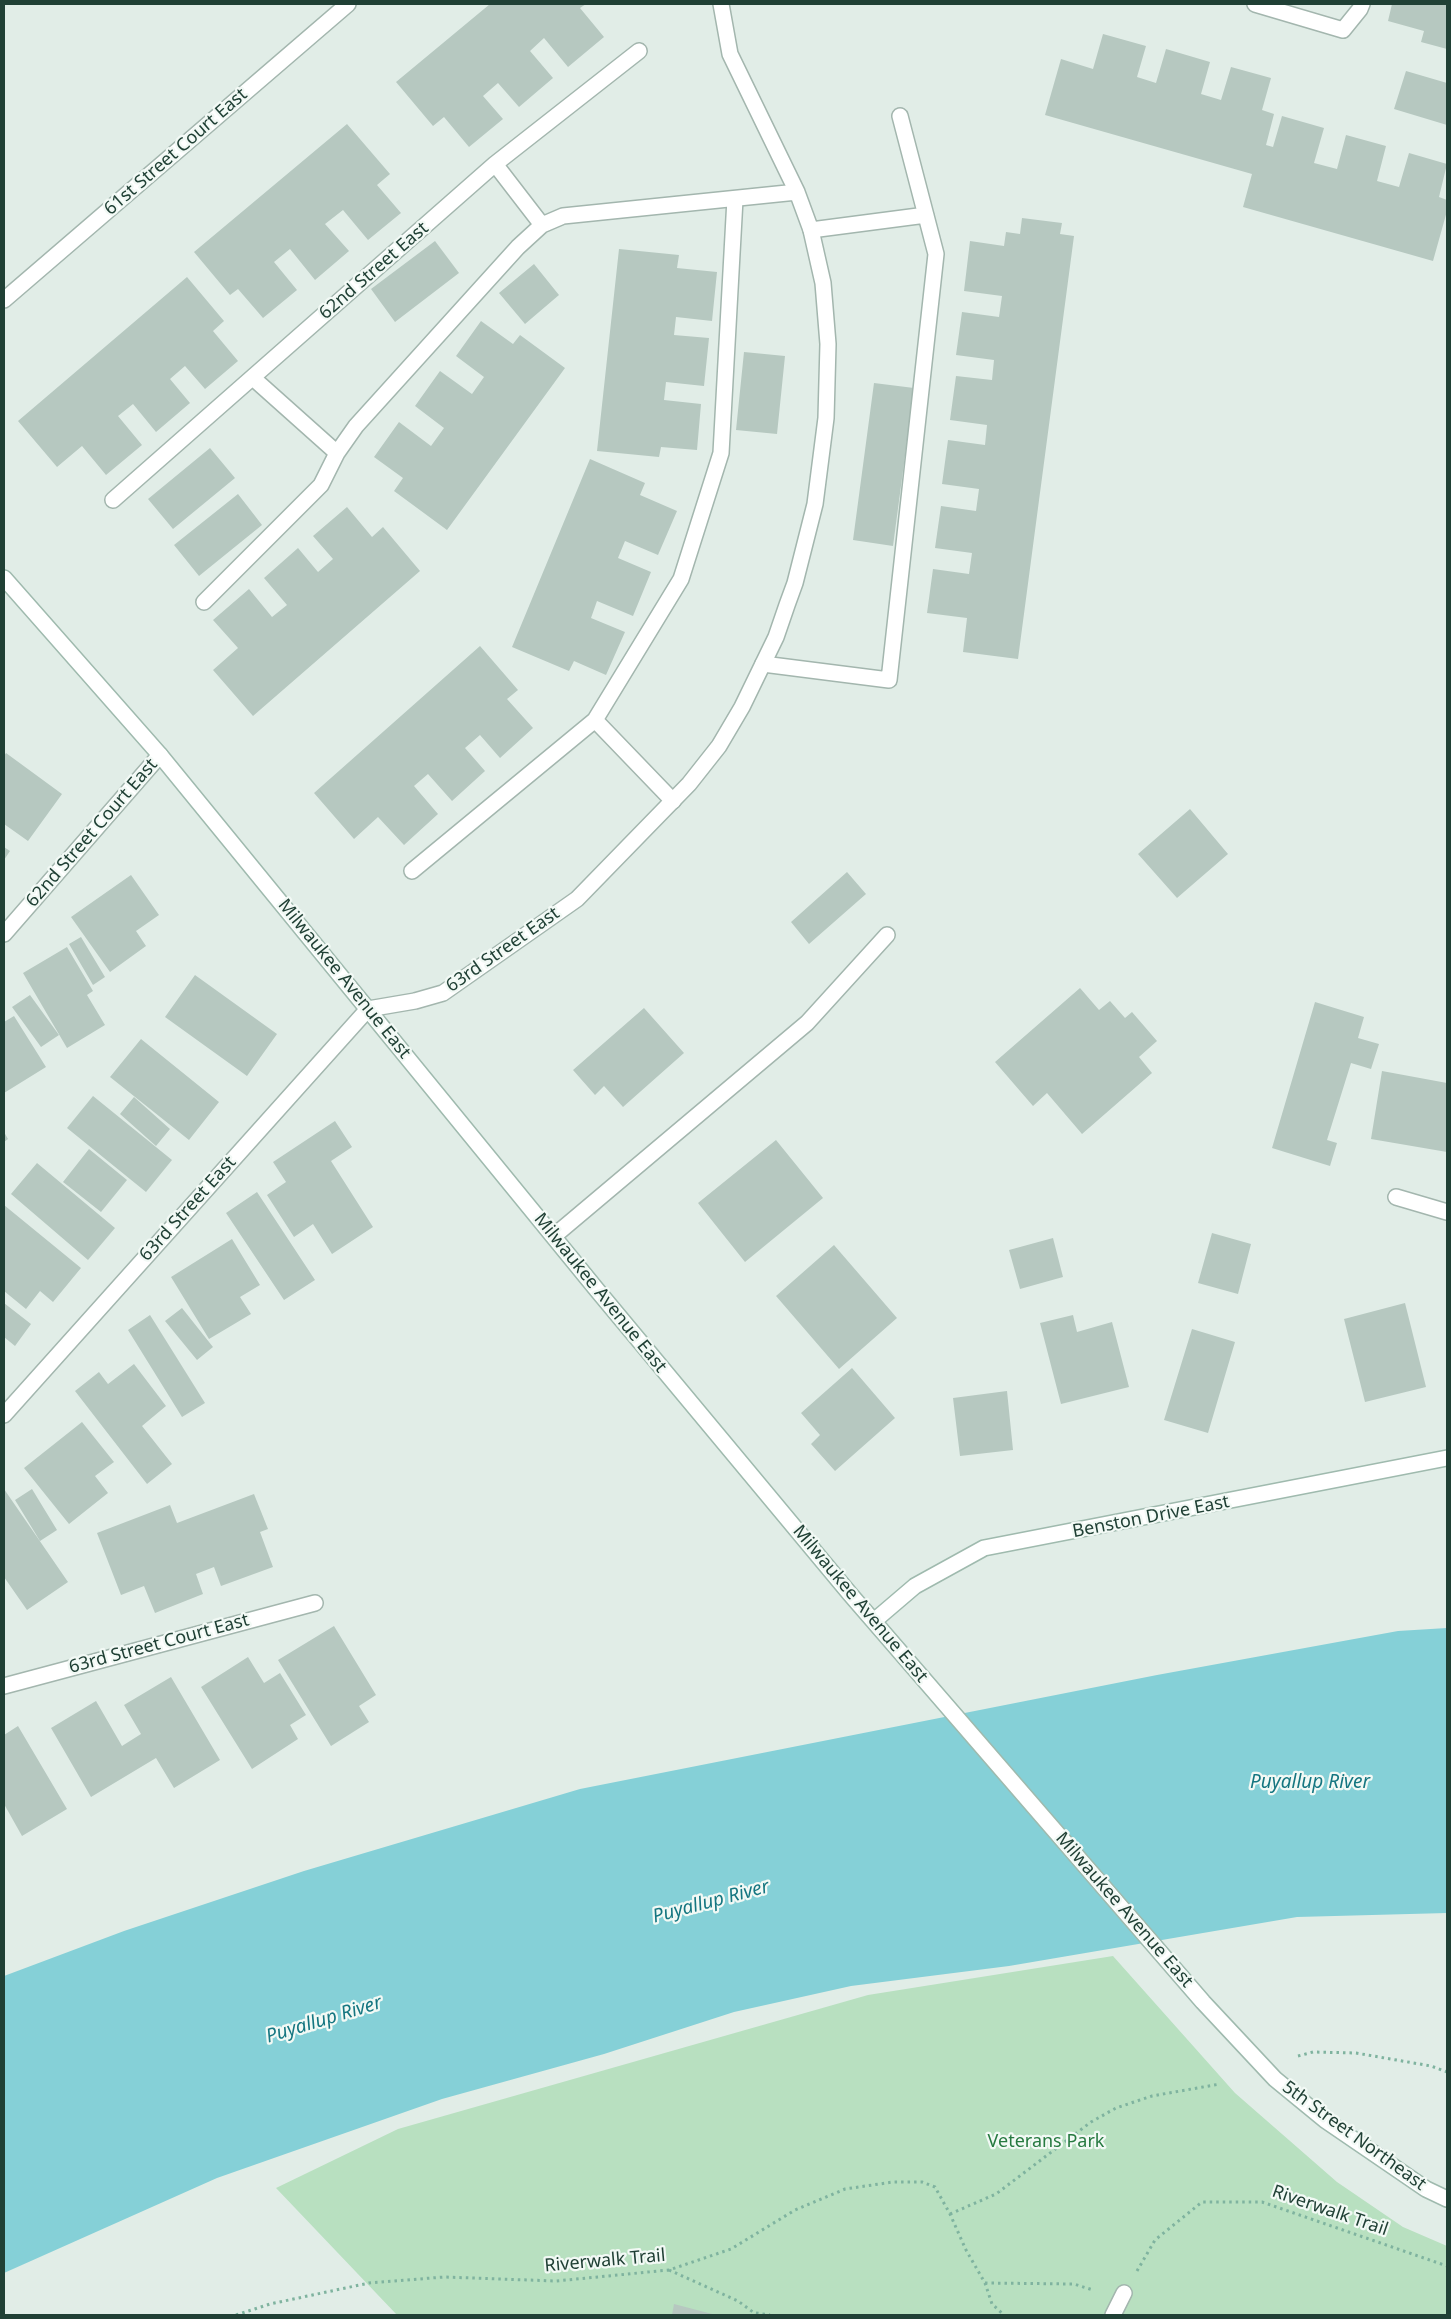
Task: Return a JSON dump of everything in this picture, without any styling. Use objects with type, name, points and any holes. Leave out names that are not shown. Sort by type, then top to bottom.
[{"type":"street","name":"61st Street Court East","points":[[4,300],[348,4]]},
{"type":"street","name":"63rd Street East","points":[[4,1414],[368,1009],[443,993],[577,899],[690,784],[719,746],[763,664],[795,584],[814,504],[826,418],[828,344],[823,283],[811,230],[797,192],[730,54],[721,4]]},
{"type":"street","points":[[1255,4],[1343,30],[1360,10],[1362,4]]},
{"type":"street","name":"62nd Street East","points":[[113,500],[495,164],[639,51]]},
{"type":"street","points":[[763,664],[889,680],[936,254],[900,116]]},
{"type":"street","points":[[495,164],[542,225]]},
{"type":"street","points":[[204,602],[321,485],[337,453],[356,426],[518,247],[542,225],[563,216],[797,192]]},
{"type":"street","points":[[412,871],[595,720],[681,579],[721,453],[735,199]]},
{"type":"street","points":[[811,230],[926,216]]},
{"type":"street","points":[[253,378],[337,453]]},
{"type":"street","name":"Milwaukee Avenue East","points":[[4,578],[160,755],[554,1236],[874,1621],[1203,2002]]},
{"type":"street","points":[[595,720],[674,800]]},
{"type":"street","name":"62nd Street Court East","points":[[4,934],[160,755]]},
{"type":"street","points":[[554,1236],[807,1023],[887,935]]},
{"type":"street","points":[[1396,1197],[1447,1212]]},
{"type":"street","name":"Benston Drive East","points":[[874,1621],[915,1586],[984,1548],[1447,1458]]},
{"type":"street","name":"63rd Street Court East","points":[[4,1686],[315,1603]]},
{"type":"street","name":"5th Street Northeast","points":[[1203,2002],[1275,2079],[1325,2120],[1426,2189],[1447,2199]]},
{"type":"street","points":[[1113,2315],[1122,2295]]},
{"type":"path","points":[[1298,2056],[1313,2052],[1356,2053],[1388,2057],[1447,2072]]},
{"type":"path","points":[[950,2214],[996,2194],[1091,2122],[1116,2108],[1152,2096],[1220,2084]]},
{"type":"path","name":"Riverwalk Trail","points":[[236,2315],[270,2304],[369,2283],[444,2278],[556,2281],[669,2270],[731,2249],[795,2210],[828,2195],[853,2187],[893,2182],[922,2182],[935,2187],[950,2214],[966,2250],[985,2283],[992,2304],[1004,2315]]},
{"type":"path","name":"Riverwalk Trail","points":[[1122,2295],[1155,2240],[1202,2202],[1262,2202],[1447,2266]]},
{"type":"path","points":[[669,2270],[738,2301],[756,2314],[770,2315]]},
{"type":"path","points":[[985,2283],[1074,2284],[1122,2295]]},
{"type":"green space","name":"Veterans Park","points":[[1113,1956],[1235,2093],[1337,2182],[1403,2227],[1447,2246],[1447,2315],[397,2315],[276,2188],[398,2129],[868,1995]]},
{"type":"water","name":"Puyallup River","points":[[1447,1628],[1447,1913],[1297,1917],[1009,1966],[851,1986],[734,2012],[604,2054],[442,2099],[217,2178],[4,2273],[4,1976],[124,1931],[304,1871],[580,1789],[1157,1675],[1398,1631]]},
{"type":"building","points":[[490,4],[586,4],[580,8],[604,37],[568,67],[544,38],[530,51],[553,78],[519,107],[498,83],[483,96],[503,119],[469,147],[444,117],[433,126],[396,82]]},
{"type":"building","points":[[1392,4],[1447,4],[1447,49],[1421,42],[1424,31],[1388,21]]},
{"type":"building","points":[[1103,34],[1146,46],[1137,77],[1156,83],[1166,49],[1210,62],[1201,94],[1221,100],[1231,67],[1271,78],[1262,110],[1274,114],[1266,145],[1273,147],[1282,116],[1324,128],[1314,163],[1337,169],[1346,135],[1386,146],[1377,181],[1399,187],[1409,153],[1447,164],[1439,197],[1447,200],[1447,211],[1433,261],[1243,207],[1252,174],[1045,115],[1061,59],[1093,69]]},
{"type":"building","points":[[1406,71],[1447,83],[1447,125],[1394,109]]},
{"type":"building","points":[[347,124],[390,174],[377,185],[401,213],[368,240],[343,210],[325,224],[349,251],[315,280],[290,249],[274,262],[297,290],[263,318],[238,289],[230,295],[194,252]]},
{"type":"building","points":[[1022,218],[1062,223],[1060,234],[1074,236],[1018,659],[963,652],[967,618],[927,613],[933,569],[969,574],[972,553],[935,548],[941,506],[976,511],[979,489],[942,484],[948,440],[985,445],[987,425],[950,420],[956,376],[992,380],[994,360],[956,355],[962,312],[999,317],[1002,296],[964,291],[970,241],[1004,246],[1006,232],[1020,234]]},
{"type":"building","points":[[435,241],[459,273],[395,322],[371,289]]},
{"type":"building","points":[[619,249],[679,255],[677,268],[717,272],[712,321],[676,317],[674,335],[709,338],[704,386],[666,382],[664,400],[701,404],[697,450],[661,447],[659,457],[597,451]]},
{"type":"building","points":[[534,264],[559,295],[525,324],[499,293]]},
{"type":"building","points":[[187,277],[224,321],[213,331],[238,361],[205,389],[185,366],[170,379],[190,403],[156,432],[133,404],[118,416],[142,445],[106,475],[82,446],[57,467],[18,421]]},
{"type":"building","points":[[481,321],[513,344],[520,335],[565,368],[447,530],[394,491],[403,478],[374,457],[399,422],[431,446],[444,428],[415,406],[440,371],[472,394],[484,377],[456,356]]},
{"type":"building","points":[[744,352],[785,356],[777,434],[736,430]]},
{"type":"building","points":[[874,383],[914,388],[893,546],[853,540]]},
{"type":"building","points":[[210,448],[235,478],[173,529],[148,499]]},
{"type":"building","points":[[590,459],[645,483],[640,495],[677,511],[658,555],[625,541],[618,558],[651,572],[633,616],[597,601],[591,618],[625,632],[606,675],[574,661],[569,671],[512,647]]},
{"type":"building","points":[[238,494],[262,525],[199,576],[174,545]]},
{"type":"building","points":[[347,507],[372,537],[383,527],[420,571],[253,716],[213,670],[238,648],[213,620],[249,589],[272,617],[287,605],[264,578],[298,548],[318,572],[333,559],[313,536]]},
{"type":"building","points":[[480,646],[518,690],[507,699],[533,728],[500,758],[480,735],[465,748],[485,771],[452,801],[428,774],[414,786],[438,814],[404,845],[378,817],[354,839],[314,793]]},
{"type":"building","points":[[6,753],[62,794],[28,841],[4,824],[4,756]]},
{"type":"building","points":[[1190,809],[1228,854],[1177,898],[1138,854]]},
{"type":"building","points":[[4,847],[10,851],[4,860]]},
{"type":"building","points":[[847,872],[866,894],[809,944],[791,922]]},
{"type":"building","points":[[131,875],[159,915],[136,931],[146,946],[110,972],[71,917]]},
{"type":"building","points":[[81,937],[105,977],[93,985],[69,944]]},
{"type":"building","points":[[67,947],[93,991],[87,995],[105,1025],[67,1048],[23,973]]},
{"type":"building","points":[[195,975],[277,1034],[247,1076],[165,1017]]},
{"type":"building","points":[[1080,988],[1099,1010],[1110,1001],[1125,1018],[1132,1012],[1157,1041],[1139,1057],[1152,1073],[1082,1134],[1047,1093],[1033,1106],[995,1062]]},
{"type":"building","points":[[30,995],[59,1035],[41,1047],[12,1007]]},
{"type":"building","points":[[1315,1002],[1364,1017],[1358,1038],[1379,1044],[1371,1069],[1351,1063],[1327,1140],[1337,1143],[1330,1166],[1272,1148]]},
{"type":"building","points":[[644,1008],[684,1053],[623,1107],[604,1086],[595,1095],[573,1070]]},
{"type":"building","points":[[14,1016],[46,1067],[4,1093],[4,1022]]},
{"type":"building","points":[[141,1039],[219,1102],[189,1140],[110,1077]]},
{"type":"building","points":[[1382,1071],[1447,1083],[1447,1152],[1371,1139]]},
{"type":"building","points":[[93,1096],[172,1160],[146,1192],[67,1128]]},
{"type":"building","points":[[134,1097],[170,1129],[156,1146],[120,1114]]},
{"type":"building","points":[[335,1121],[352,1147],[331,1161],[373,1227],[332,1254],[313,1224],[294,1237],[267,1195],[286,1182],[273,1162]]},
{"type":"building","points":[[4,1132],[8,1139],[4,1142]]},
{"type":"building","points":[[776,1140],[823,1198],[745,1262],[698,1203]]},
{"type":"building","points":[[89,1149],[127,1180],[101,1212],[63,1182]]},
{"type":"building","points":[[37,1163],[115,1228],[88,1260],[11,1194]]},
{"type":"building","points":[[257,1192],[315,1280],[284,1300],[226,1213]]},
{"type":"building","points":[[4,1205],[81,1268],[53,1302],[40,1291],[26,1309],[4,1291]]},
{"type":"building","points":[[1212,1233],[1251,1244],[1238,1294],[1198,1283]]},
{"type":"building","points":[[1053,1238],[1063,1277],[1020,1289],[1009,1250]]},
{"type":"building","points":[[232,1239],[260,1285],[240,1297],[251,1314],[209,1339],[171,1277]]},
{"type":"building","points":[[834,1245],[897,1318],[839,1369],[776,1296]]},
{"type":"building","points":[[4,1303],[31,1324],[15,1346],[4,1337]]},
{"type":"building","points":[[1405,1303],[1426,1387],[1365,1402],[1344,1319]]},
{"type":"building","points":[[182,1308],[213,1347],[197,1360],[165,1321]]},
{"type":"building","points":[[150,1315],[205,1403],[182,1417],[128,1330]]},
{"type":"building","points":[[1073,1315],[1077,1332],[1112,1322],[1129,1387],[1061,1404],[1040,1323]]},
{"type":"building","points":[[1192,1329],[1235,1342],[1208,1433],[1164,1420]]},
{"type":"building","points":[[134,1364],[166,1406],[142,1426],[172,1464],[147,1484],[75,1391],[99,1372],[108,1384]]},
{"type":"building","points":[[852,1368],[895,1418],[835,1471],[811,1444],[820,1435],[801,1413]]},
{"type":"building","points":[[1007,1391],[1013,1450],[960,1456],[953,1398]]},
{"type":"building","points":[[82,1422],[114,1462],[95,1476],[108,1493],[69,1524],[24,1468]]},
{"type":"building","points":[[4,1489],[68,1582],[27,1610],[4,1577]]},
{"type":"building","points":[[32,1489],[57,1530],[40,1541],[15,1500]]},
{"type":"building","points":[[254,1494],[268,1529],[260,1532],[273,1567],[221,1586],[214,1567],[196,1574],[203,1594],[155,1613],[144,1586],[121,1595],[97,1533],[170,1505],[177,1523]]},
{"type":"building","points":[[334,1626],[376,1695],[359,1706],[369,1722],[331,1746],[278,1660]]},
{"type":"building","points":[[248,1657],[264,1683],[280,1673],[306,1715],[290,1725],[298,1739],[252,1769],[201,1687]]},
{"type":"building","points":[[171,1677],[220,1760],[174,1788],[156,1758],[91,1797],[51,1728],[96,1701],[122,1746],[141,1734],[124,1705]]},
{"type":"building","points":[[18,1726],[67,1809],[22,1836],[4,1804],[4,1735]]},
{"type":"building","points":[[674,2304],[716,2315],[672,2315]]}]
